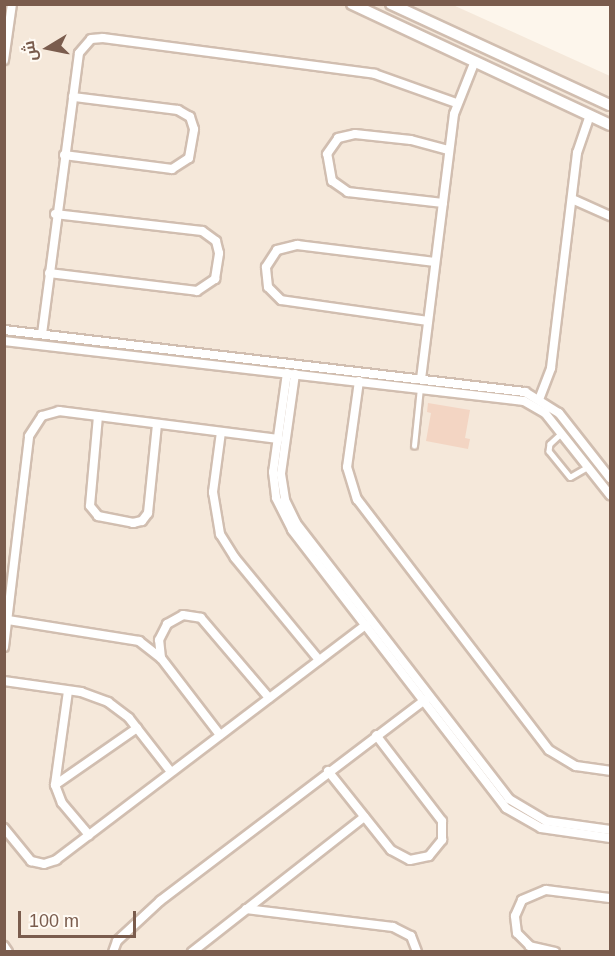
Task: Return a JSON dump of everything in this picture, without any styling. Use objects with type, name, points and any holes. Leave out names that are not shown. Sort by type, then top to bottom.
[{"type":"street","points":[[4,60],[12,4]]},
{"type":"street","points":[[391,4],[610,105]]},
{"type":"street","points":[[352,5],[610,125]]},
{"type":"street","points":[[42,334],[55,214],[72,97],[79,52],[86,43],[103,38],[375,74],[456,103]]},
{"type":"street","points":[[420,383],[456,103],[475,61]]},
{"type":"street","points":[[64,155],[172,169],[189,158],[194,129],[190,117],[178,110],[72,97]]},
{"type":"street","points":[[540,397],[551,368],[577,153],[590,115]]},
{"type":"street","points":[[443,203],[348,192],[332,181],[327,154],[338,138],[355,134],[411,140],[449,150]]},
{"type":"street","points":[[572,199],[610,216]]},
{"type":"street","points":[[49,273],[197,291],[214,279],[219,253],[216,241],[202,231],[55,214]]},
{"type":"street","points":[[428,321],[281,300],[268,287],[266,267],[278,250],[297,245],[435,262]]},
{"type":"street","points":[[4,330],[420,383],[524,401],[545,413],[610,495]]},
{"type":"street","points":[[4,340],[358,381],[518,390],[540,397],[559,413],[610,478]]},
{"type":"street","points":[[291,374],[278,439],[274,479],[280,510],[499,801],[514,815],[542,828],[610,838]]},
{"type":"street","points":[[291,374],[281,474],[285,500],[296,523],[509,799],[546,821],[610,830]]},
{"type":"street","points":[[358,381],[347,460],[350,483],[357,499],[549,750],[576,766],[610,771]]},
{"type":"street","points":[[4,647],[31,428],[50,412],[278,439]]},
{"type":"street","points":[[98,416],[90,506],[98,516],[133,524],[142,521],[148,513],[158,424]]},
{"type":"street","points":[[221,432],[213,492],[220,534],[235,558],[319,660]]},
{"type":"street","points":[[162,658],[159,640],[167,624],[183,615],[201,618],[269,698]]},
{"type":"street","points":[[8,620],[130,638],[162,658],[220,735]]},
{"type":"street","points":[[4,828],[26,857],[44,864],[89,835],[366,625]]},
{"type":"street","points":[[4,681],[69,691],[108,702],[137,728],[171,772]]},
{"type":"street","points":[[69,691],[55,785],[62,802],[89,835]]},
{"type":"street","points":[[113,951],[123,934],[160,901],[328,771],[425,700]]},
{"type":"street","points":[[55,785],[137,728]]},
{"type":"street","points":[[328,771],[391,850],[410,860],[429,856],[442,840],[444,830],[438,813],[376,735]]},
{"type":"street","points":[[192,951],[364,817]]},
{"type":"street","points":[[555,951],[530,946],[517,933],[515,916],[522,900],[546,890],[610,898]]},
{"type":"street","points":[[246,909],[393,927],[411,936],[417,951]]},
{"type":"street","points":[[4,946],[9,951]]},
{"type":"lane","points":[[414,446],[420,383]]},
{"type":"lane","points":[[562,433],[549,448],[569,477],[575,477],[588,466]]},
{"type":"shaded area","points":[[5,5],[453,5],[610,76],[610,951],[5,952]]},
{"type":"building","points":[[428,403],[470,410],[465,438],[470,439],[468,449],[426,441],[431,413],[427,412]]}]
